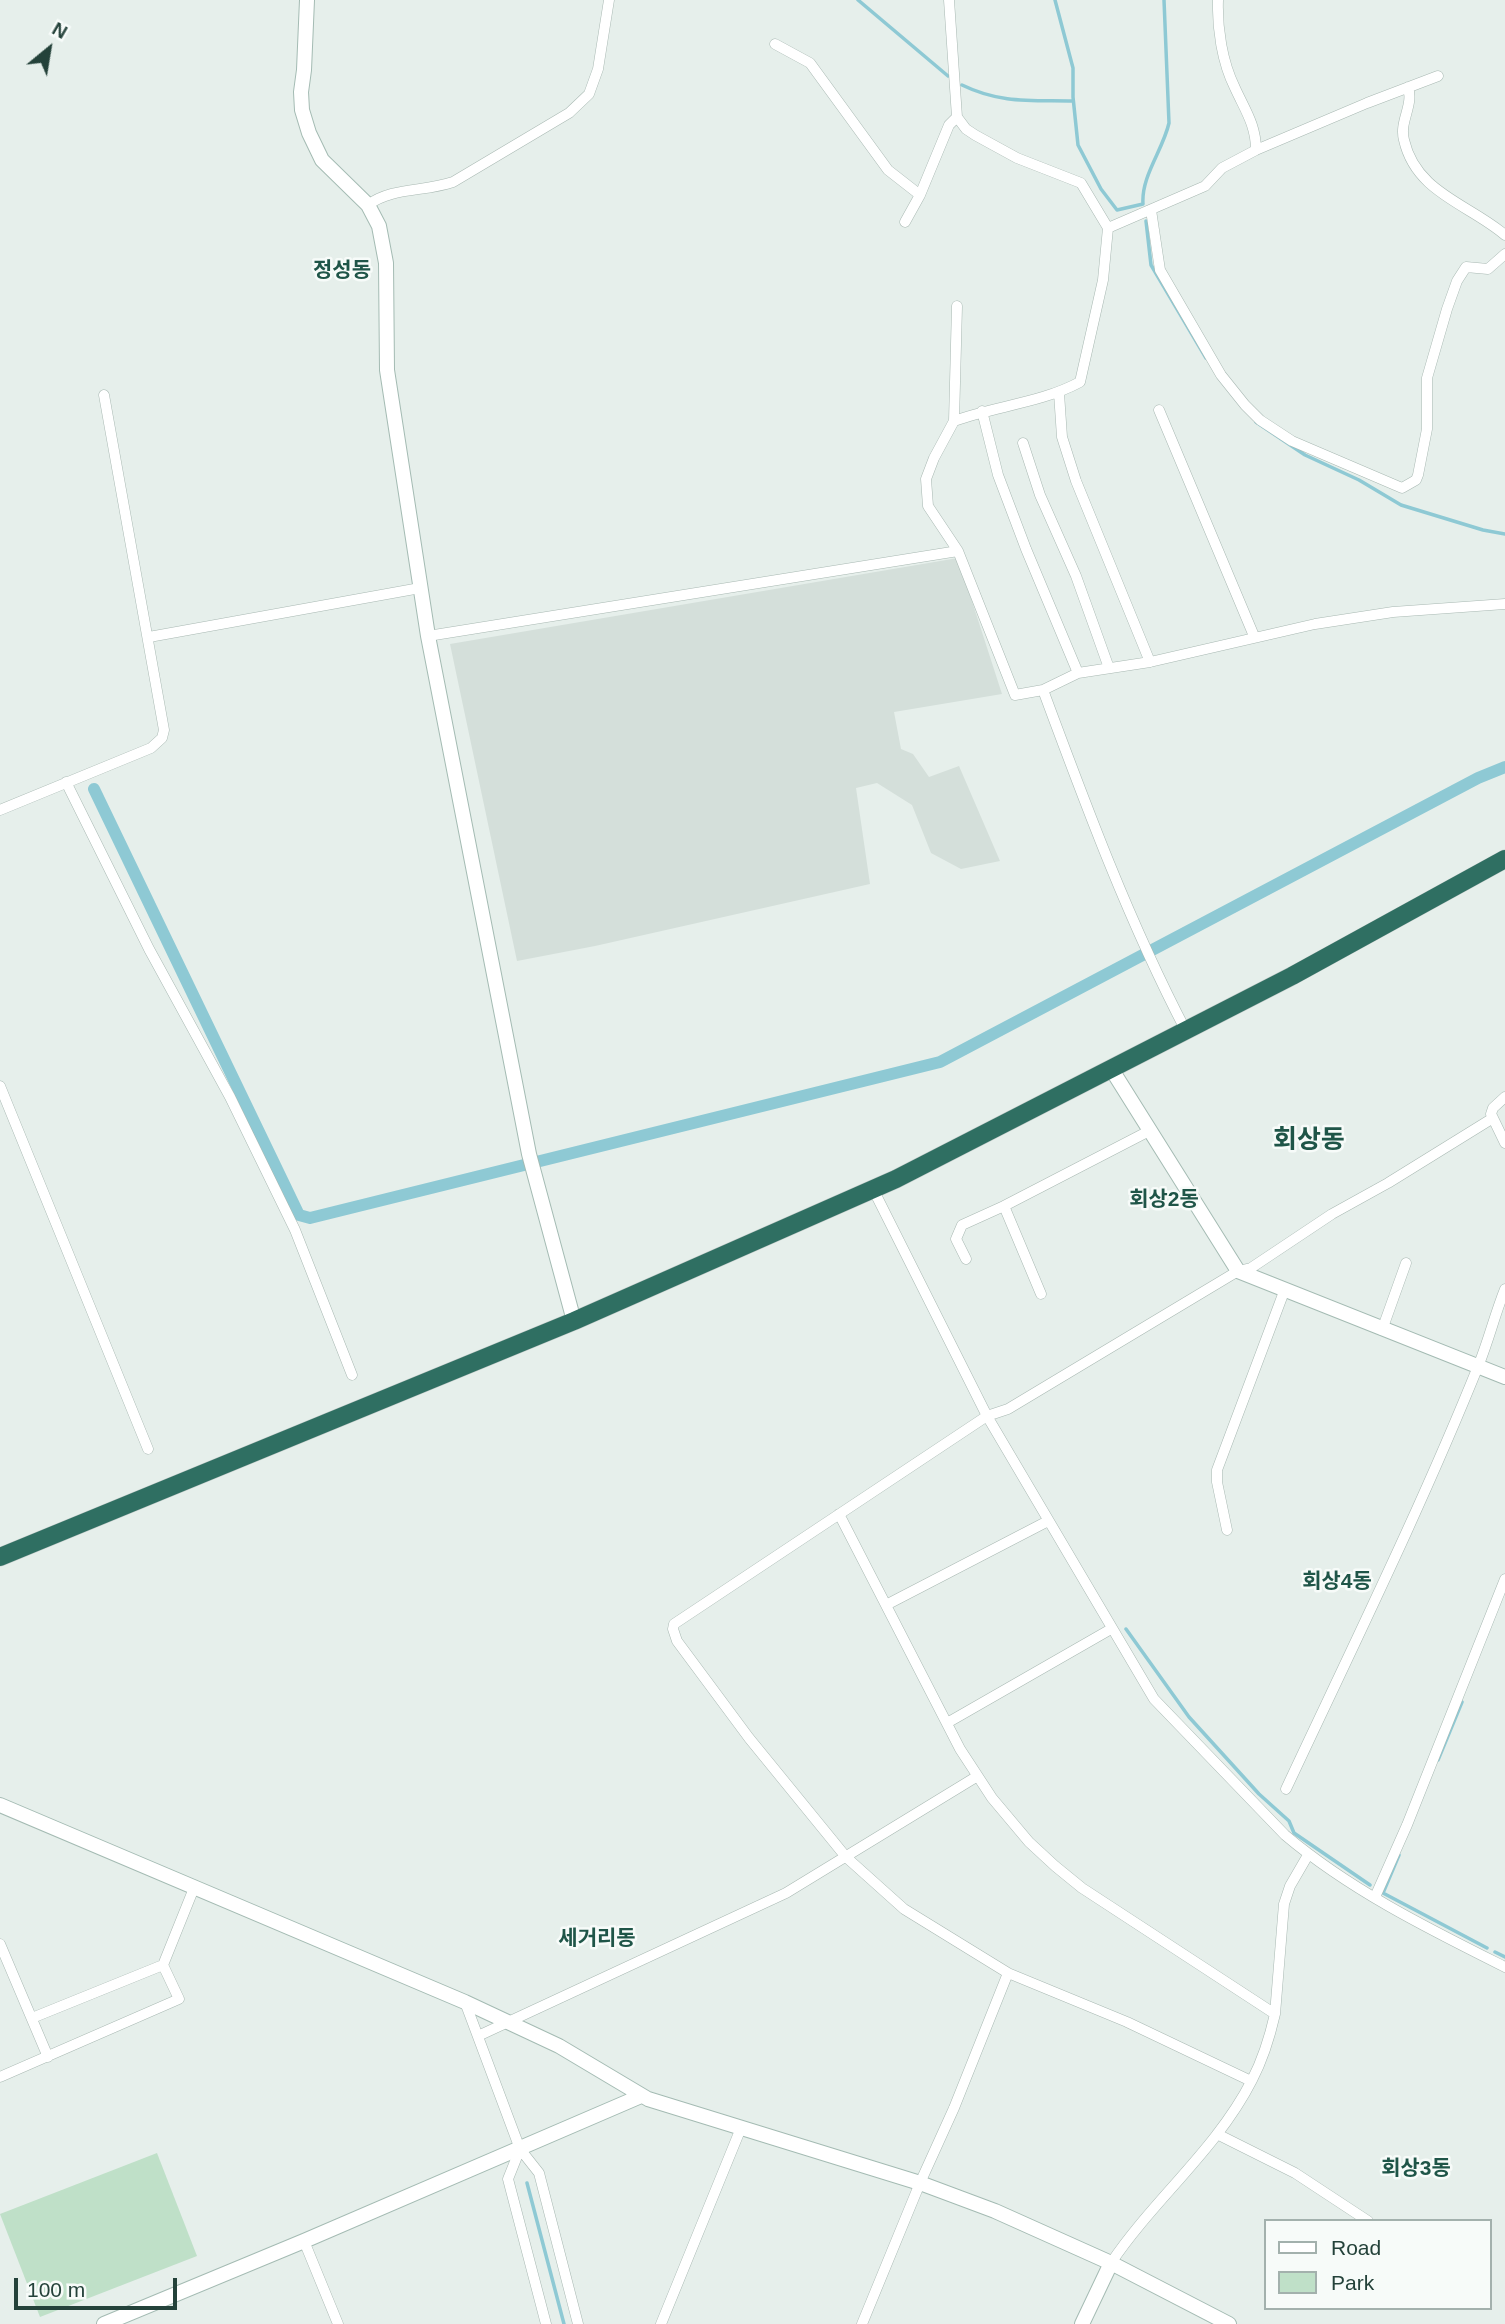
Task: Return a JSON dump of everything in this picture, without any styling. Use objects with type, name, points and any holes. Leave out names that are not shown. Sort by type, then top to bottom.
[{"type":"highway","points":[[0,1557],[574,1321],[873,1189],[1112,1070],[1505,859]]},
{"type":"street","points":[[307,0],[304,70],[300,92],[309,133],[316,152],[328,168],[368,205],[379,226],[386,263],[387,370],[428,636],[529,1154],[574,1321]]},
{"type":"street","points":[[368,205],[383,195],[435,188],[453,182],[569,113],[589,94],[598,69],[609,0]]},
{"type":"street","points":[[949,0],[957,117],[966,129],[1017,158],[1081,183],[1108,228],[1103,280],[1080,382],[1059,393],[982,411],[954,421]]},
{"type":"street","points":[[1218,0],[1219,26],[1226,61],[1235,88],[1254,124],[1256,150]]},
{"type":"street","points":[[775,44],[810,63],[888,170],[920,195]]},
{"type":"street","points":[[1108,228],[1205,186],[1222,168],[1256,150],[1438,76]]},
{"type":"street","points":[[1408,87],[1410,99],[1402,130],[1410,157],[1438,192],[1505,235]]},
{"type":"street","points":[[905,222],[920,195],[948,125],[957,117]]},
{"type":"street","points":[[1151,210],[1158,266],[1221,375],[1245,405],[1260,420],[1292,441],[1402,488],[1416,480],[1418,475],[1427,429],[1427,378],[1438,334],[1457,281],[1466,267],[1488,269],[1505,254]]},
{"type":"street","points":[[957,306],[954,421],[926,479],[928,506],[958,551],[1015,695],[1043,690],[1078,673],[1150,662],[1254,636],[1393,612],[1505,604]]},
{"type":"street","points":[[1059,393],[1062,437],[1076,481],[1150,662]]},
{"type":"street","points":[[0,810],[151,748],[162,738],[164,730],[104,394]]},
{"type":"street","points":[[1159,410],[1254,636]]},
{"type":"street","points":[[982,411],[998,475],[1078,673]]},
{"type":"street","points":[[1023,443],[1040,495],[1076,576],[1109,668]]},
{"type":"street","points":[[428,636],[958,551]]},
{"type":"street","points":[[149,637],[420,588]]},
{"type":"street","points":[[1043,690],[1101,846],[1140,940],[1186,1031]]},
{"type":"street","points":[[66,782],[149,949],[230,1097],[289,1218],[352,1375]]},
{"type":"street","points":[[1112,1070],[1238,1271],[1505,1377]]},
{"type":"street","points":[[0,1086],[148,1449]]},
{"type":"street","points":[[1505,1097],[1493,1108],[1491,1114],[1498,1122],[1505,1143]]},
{"type":"street","points":[[1251,2081],[1126,2022],[1008,1973],[904,1909],[846,1857],[749,1738],[677,1641],[673,1629],[679,1619],[987,1416],[1008,1409],[1238,1271],[1251,1268],[1332,1214],[1498,1122]]},
{"type":"street","points":[[966,1259],[957,1240],[962,1225],[1149,1131]]},
{"type":"street","points":[[873,1189],[987,1416],[1154,1699],[1284,1835],[1308,1854],[1374,1897],[1505,1967]]},
{"type":"street","points":[[1004,1206],[1041,1294]]},
{"type":"street","points":[[1382,1330],[1406,1263]]},
{"type":"street","points":[[1227,1530],[1222,1513],[1217,1470],[1285,1289]]},
{"type":"street","points":[[1286,1789],[1405,1536],[1478,1367],[1505,1289]]},
{"type":"street","points":[[839,1514],[976,1777],[1029,1842],[1069,1878],[1275,2014]]},
{"type":"street","points":[[886,1605],[1048,1521]]},
{"type":"street","points":[[1374,1897],[1407,1825],[1505,1579]]},
{"type":"street","points":[[947,1723],[1111,1629]]},
{"type":"street","points":[[478,2036],[786,1893],[976,1777]]},
{"type":"street","points":[[0,1805],[465,2002],[586,2060],[641,2096],[920,2183],[1025,2223],[1111,2263],[1229,2324]]},
{"type":"street","points":[[1082,2324],[1111,2263],[1131,2233],[1217,2134],[1251,2081],[1275,2014],[1284,1904],[1290,1886],[1308,1854]]},
{"type":"street","points":[[32,2018],[163,1965],[194,1888]]},
{"type":"street","points":[[0,1944],[48,2057]]},
{"type":"street","points":[[0,2077],[179,1999],[163,1965]]},
{"type":"street","points":[[862,2324],[1008,1973]]},
{"type":"street","points":[[465,2002],[520,2149],[539,2173],[578,2324]]},
{"type":"street","points":[[104,2324],[641,2096]]},
{"type":"street","points":[[662,2324],[741,2128]]},
{"type":"street","points":[[1217,2134],[1295,2173],[1365,2219]]},
{"type":"street","points":[[520,2149],[508,2179],[546,2324]]},
{"type":"street","points":[[304,2241],[338,2324]]},
{"type":"shaded area","points":[[958,558],[1002,694],[894,712],[901,749],[913,754],[929,777],[959,766],[1000,861],[961,869],[931,853],[912,805],[877,783],[856,788],[870,884],[517,961],[450,644]]},
{"type":"green space","points":[[157,2153],[197,2256],[40,2317],[0,2214]]},
{"type":"waterway","points":[[858,0],[948,76]]},
{"type":"waterway","points":[[1055,0],[1073,68],[1078,145],[1101,189],[1117,210],[1143,204],[1145,183],[1169,123],[1164,0]]},
{"type":"waterway","points":[[962,85],[1003,98],[1073,101]]},
{"type":"waterway","points":[[1146,221],[1151,265],[1206,358]]},
{"type":"waterway","points":[[1256,422],[1305,455],[1359,480],[1401,505],[1505,534]]},
{"type":"waterway","points":[[94,789],[299,1215],[310,1218],[940,1062],[1478,778],[1505,767]]},
{"type":"waterway","points":[[1126,1629],[1189,1717],[1259,1794],[1289,1821],[1294,1833],[1370,1885]]},
{"type":"waterway","points":[[1438,1760],[1462,1702]]},
{"type":"waterway","points":[[1399,1855],[1383,1893],[1487,1948]]},
{"type":"waterway","points":[[1495,1952],[1505,1957]]},
{"type":"waterway","points":[[527,2183],[564,2324]]},
{"type":"district","name":"정성동","points":[[342,271]]},
{"type":"district","name":"회상동","points":[[1309,1141]]},
{"type":"district","name":"회상2동","points":[[1164,1200]]},
{"type":"district","name":"회상4동","points":[[1337,1582]]},
{"type":"district","name":"세거리동","points":[[597,1939]]},
{"type":"district","name":"회상3동","points":[[1416,2169]]}]
